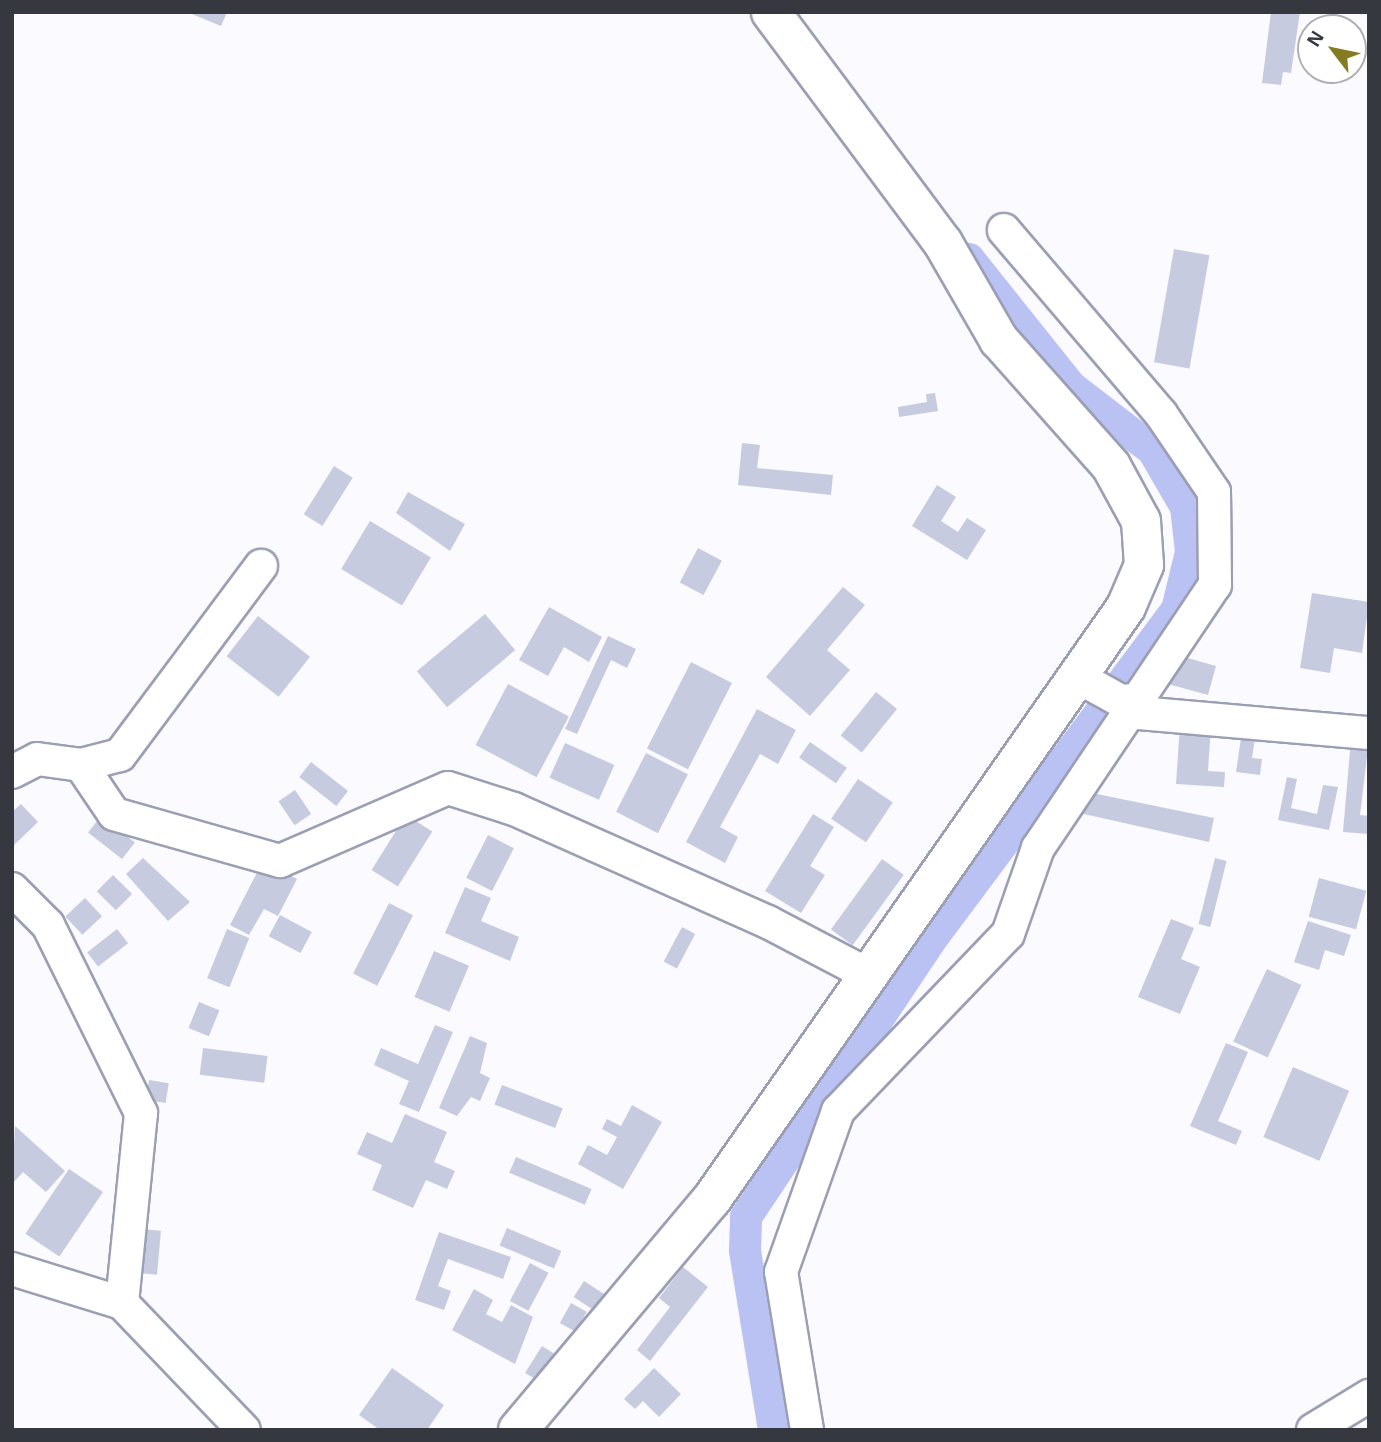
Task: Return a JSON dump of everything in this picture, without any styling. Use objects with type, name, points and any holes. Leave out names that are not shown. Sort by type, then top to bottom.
[{"type":"street","points":[[771,12],[943,243],[999,340],[1111,466],[1141,520],[1144,565],[1126,607],[1108,692],[1038,848],[1008,934],[838,1111],[781,1272],[807,1430]]},
{"type":"street","points":[[518,1430],[712,1199],[864,973],[1108,692],[1215,585],[1214,492],[1161,414],[1004,230]]},
{"type":"street","points":[[12,772],[37,759],[81,765],[120,755],[261,566]]},
{"type":"street","points":[[1108,692],[1139,713],[1369,733]]},
{"type":"street","points":[[81,765],[114,814],[280,861],[448,788],[514,809],[768,922],[864,973]]},
{"type":"street","points":[[12,889],[48,925],[141,1113],[122,1303]]},
{"type":"street","points":[[12,1269],[122,1303],[244,1430]]},
{"type":"street","points":[[1313,1430],[1369,1396]]},
{"type":"building","points":[[187,12],[227,12],[221,26]]},
{"type":"building","points":[[1271,12],[1300,12],[1297,14],[1291,73],[1283,72],[1281,85],[1262,83]]},
{"type":"building","points":[[1174,249],[1209,255],[1189,369],[1154,362]]},
{"type":"building","points":[[935,393],[938,411],[899,417],[898,407],[927,402],[926,394]]},
{"type":"building","points":[[742,443],[760,445],[757,468],[833,475],[831,495],[738,485]]},
{"type":"building","points":[[334,466],[353,478],[322,526],[304,514]]},
{"type":"building","points":[[937,485],[956,497],[941,521],[958,532],[967,518],[986,530],[967,560],[912,526]]},
{"type":"building","points":[[408,492],[465,524],[450,551],[396,513]]},
{"type":"building","points":[[370,521],[431,558],[402,606],[341,569]]},
{"type":"building","points":[[698,548],[722,561],[704,595],[680,582]]},
{"type":"building","points":[[843,587],[865,605],[827,650],[850,670],[810,716],[766,677]]},
{"type":"building","points":[[1312,593],[1369,602],[1362,653],[1334,648],[1330,673],[1300,668]]},
{"type":"building","points":[[549,607],[602,637],[589,662],[564,647],[548,676],[519,660]]},
{"type":"building","points":[[485,614],[515,650],[447,707],[417,671]]},
{"type":"building","points":[[258,616],[310,657],[279,697],[227,656]]},
{"type":"building","points":[[608,636],[636,649],[627,668],[611,660],[577,734],[565,729]]},
{"type":"building","points":[[1184,657],[1216,666],[1208,695],[1168,684]]},
{"type":"building","points":[[691,662],[732,683],[688,769],[647,748]]},
{"type":"building","points":[[508,684],[569,716],[537,777],[476,745]]},
{"type":"building","points":[[876,692],[897,709],[862,753],[841,736]]},
{"type":"building","points":[[757,709],[796,730],[778,764],[760,754],[720,827],[738,837],[725,863],[686,842]]},
{"type":"building","points":[[1180,724],[1211,726],[1208,771],[1225,772],[1224,787],[1176,784]]},
{"type":"building","points":[[1242,731],[1256,732],[1252,758],[1262,759],[1260,775],[1236,772]]},
{"type":"building","points":[[1351,739],[1369,740],[1360,815],[1369,816],[1369,834],[1343,832]]},
{"type":"building","points":[[810,742],[847,768],[836,783],[799,758]]},
{"type":"building","points":[[565,743],[614,765],[599,800],[550,778]]},
{"type":"building","points":[[646,753],[688,774],[658,833],[616,812]]},
{"type":"building","points":[[311,762],[348,791],[336,806],[299,777]]},
{"type":"building","points":[[1287,777],[1297,779],[1291,808],[1317,814],[1323,785],[1338,787],[1329,830],[1278,820]]},
{"type":"building","points":[[858,779],[893,802],[866,842],[831,819]]},
{"type":"building","points":[[295,790],[311,814],[295,825],[278,801]]},
{"type":"building","points":[[1092,793],[1214,818],[1209,842],[1075,812]]},
{"type":"building","points":[[21,804],[38,822],[12,847],[12,812]]},
{"type":"building","points":[[813,814],[834,827],[810,866],[825,875],[801,913],[765,891]]},
{"type":"building","points":[[406,815],[432,831],[398,887],[372,870]]},
{"type":"building","points":[[101,816],[135,842],[122,859],[88,833]]},
{"type":"building","points":[[488,835],[514,848],[492,891],[466,878]]},
{"type":"building","points":[[143,858],[190,902],[168,921],[126,874]]},
{"type":"building","points":[[1215,858],[1227,861],[1210,927],[1199,924]]},
{"type":"building","points":[[882,859],[904,875],[853,945],[831,929]]},
{"type":"building","points":[[263,861],[297,879],[278,916],[264,909],[249,935],[230,925]]},
{"type":"building","points":[[113,875],[132,894],[116,910],[97,891]]},
{"type":"building","points":[[1319,878],[1366,891],[1356,929],[1309,917]]},
{"type":"building","points":[[465,887],[491,898],[481,921],[519,937],[510,961],[445,933]]},
{"type":"building","points":[[85,898],[102,916],[82,935],[65,916]]},
{"type":"building","points":[[389,903],[413,915],[377,986],[353,973]]},
{"type":"building","points":[[280,915],[312,932],[301,953],[269,936]]},
{"type":"building","points":[[1171,919],[1194,928],[1181,959],[1200,967],[1180,1014],[1138,997]]},
{"type":"building","points":[[1308,921],[1351,935],[1344,956],[1325,950],[1319,970],[1294,962]]},
{"type":"building","points":[[682,927],[695,934],[677,968],[664,961]]},
{"type":"building","points":[[117,929],[128,943],[98,967],[87,952]]},
{"type":"building","points":[[227,929],[249,938],[229,987],[207,978]]},
{"type":"building","points":[[434,951],[469,966],[449,1012],[414,997]]},
{"type":"building","points":[[1267,969],[1301,985],[1268,1058],[1233,1042]]},
{"type":"building","points":[[199,1002],[219,1010],[209,1036],[189,1028]]},
{"type":"building","points":[[435,1025],[453,1032],[419,1112],[399,1104],[409,1081],[374,1065],[381,1048],[418,1064]]},
{"type":"building","points":[[470,1036],[487,1043],[480,1073],[490,1078],[480,1101],[471,1097],[457,1116],[439,1108]]},
{"type":"building","points":[[1226,1043],[1248,1052],[1218,1121],[1242,1131],[1236,1145],[1190,1126]]},
{"type":"building","points":[[203,1048],[268,1056],[264,1083],[200,1075]]},
{"type":"building","points":[[1293,1067],[1349,1091],[1319,1161],[1263,1137]]},
{"type":"building","points":[[149,1080],[169,1083],[166,1103],[146,1100]]},
{"type":"building","points":[[502,1085],[563,1108],[555,1128],[494,1105]]},
{"type":"building","points":[[632,1105],[662,1122],[623,1189],[578,1164],[588,1145],[607,1155],[617,1137],[602,1129],[607,1119],[621,1126]]},
{"type":"building","points":[[405,1114],[447,1132],[434,1162],[455,1171],[447,1189],[426,1180],[413,1208],[372,1190],[382,1165],[357,1154],[367,1132],[392,1143]]},
{"type":"building","points":[[15,1126],[65,1171],[46,1192],[23,1172],[12,1184]]},
{"type":"building","points":[[516,1157],[591,1189],[585,1205],[509,1173]]},
{"type":"building","points":[[69,1169],[103,1192],[59,1257],[25,1234]]},
{"type":"building","points":[[507,1228],[561,1251],[554,1269],[500,1245]]},
{"type":"building","points":[[140,1229],[161,1231],[157,1275],[136,1273]]},
{"type":"building","points":[[439,1232],[511,1257],[503,1279],[448,1259],[438,1286],[451,1291],[444,1310],[415,1300]]},
{"type":"building","points":[[530,1263],[549,1273],[528,1311],[510,1301]]},
{"type":"building","points":[[683,1267],[708,1287],[650,1361],[637,1350],[670,1307],[659,1298]]},
{"type":"building","points":[[584,1281],[607,1296],[596,1312],[574,1297]]},
{"type":"building","points":[[474,1289],[493,1300],[486,1314],[502,1322],[511,1305],[533,1317],[515,1364],[452,1330]]},
{"type":"building","points":[[571,1303],[587,1312],[576,1332],[560,1323]]},
{"type":"building","points":[[542,1346],[558,1356],[551,1388],[525,1373]]},
{"type":"building","points":[[392,1368],[444,1405],[427,1430],[380,1430],[359,1415]]},
{"type":"building","points":[[654,1368],[681,1394],[659,1417],[643,1401],[635,1409],[624,1399]]},
{"type":"waterway","points":[[774,1430],[745,1250],[746,1217],[930,941],[1177,610],[1191,552],[1186,507],[1153,450],[1071,387],[969,259]]}]
